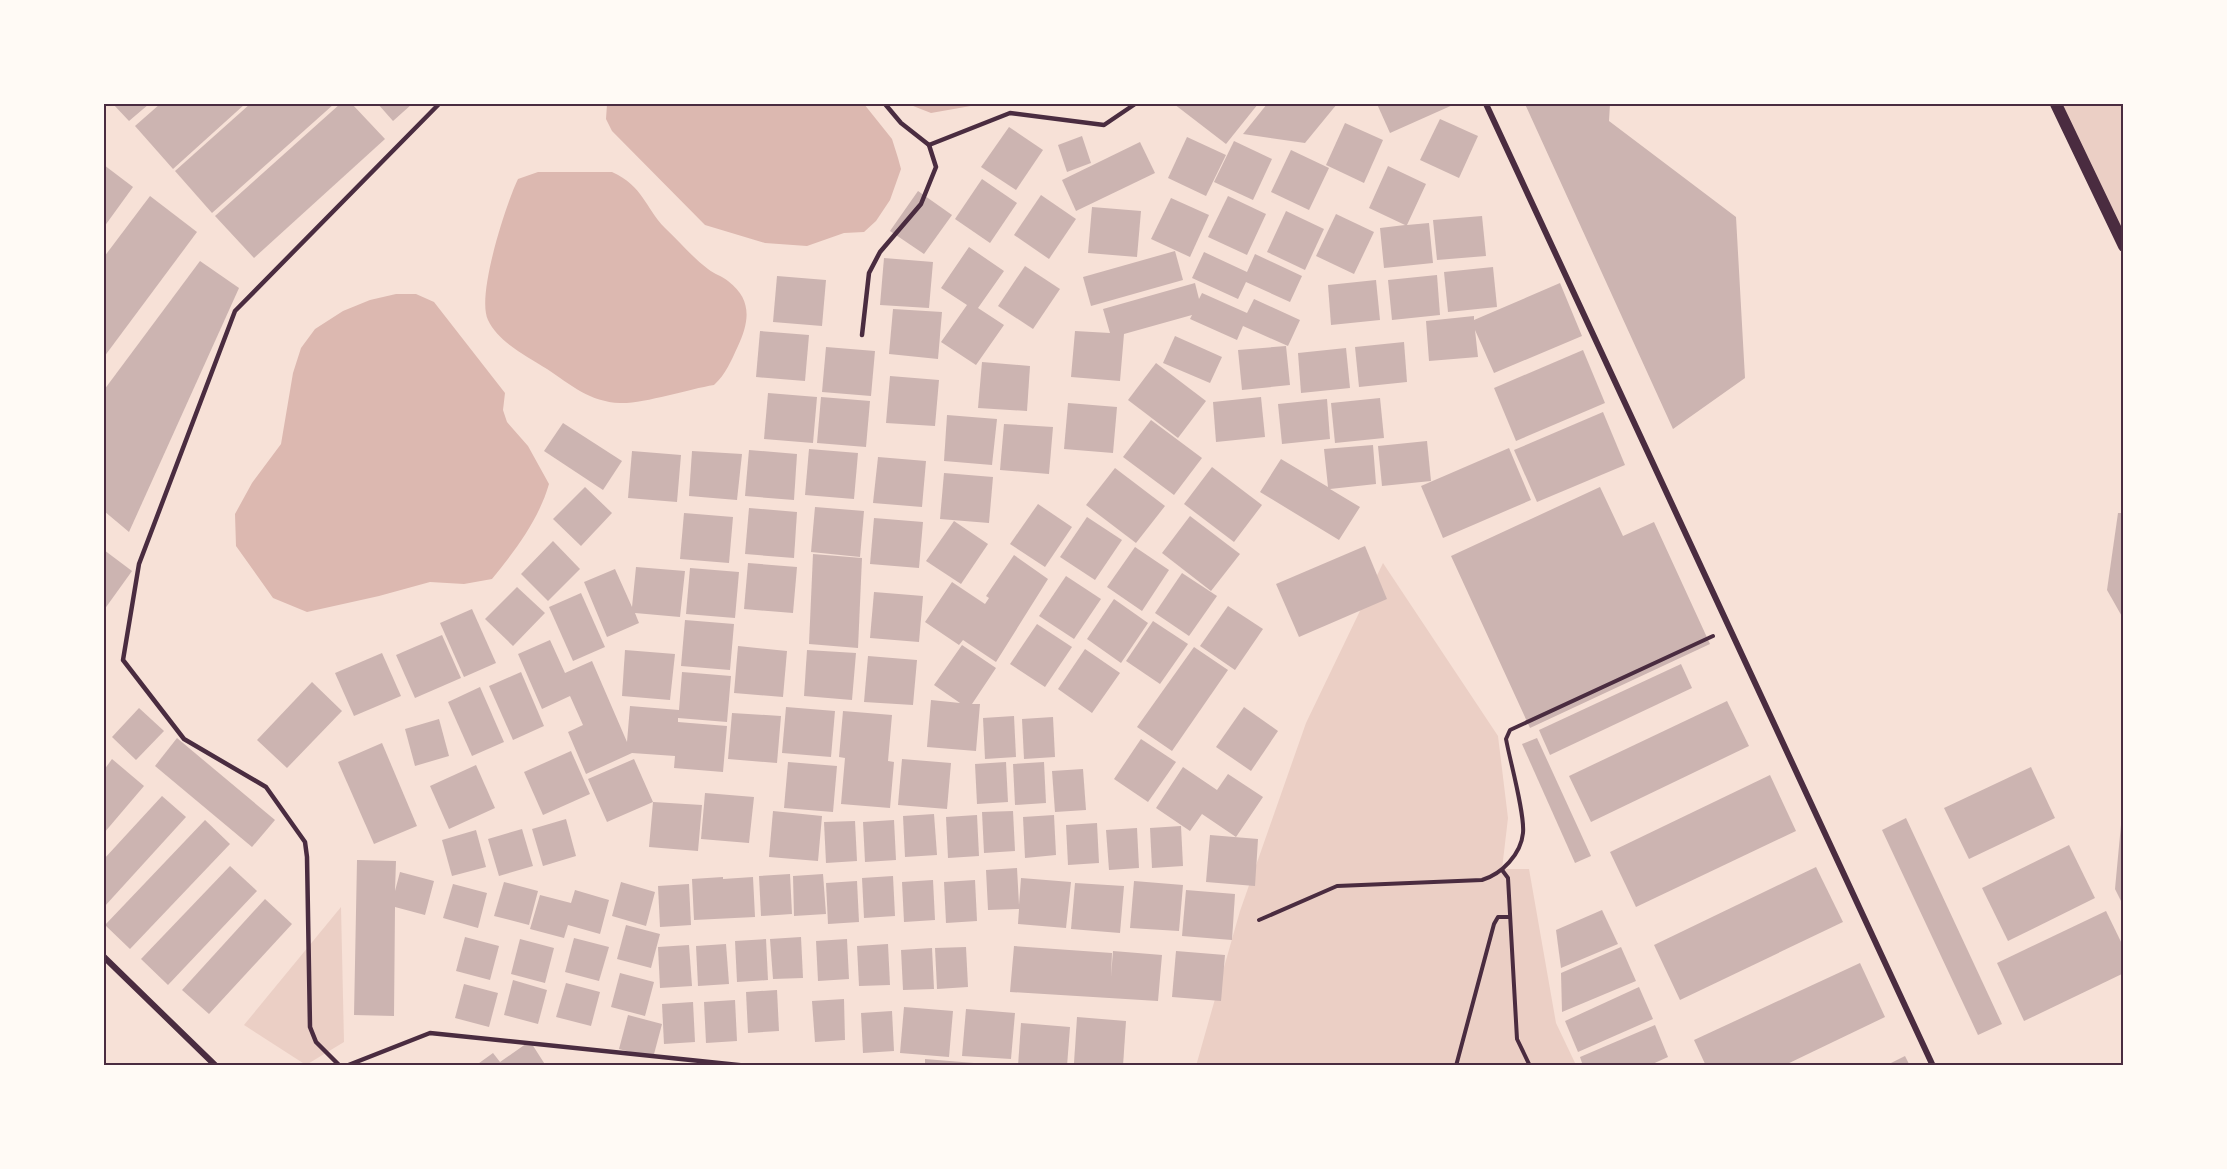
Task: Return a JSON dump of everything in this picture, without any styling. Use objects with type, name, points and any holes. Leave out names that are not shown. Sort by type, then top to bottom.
[{"type":"main road","points":[[2056,104],[2124,246]]},
{"type":"street","points":[[1486,104],[1663,493],[1730,628],[1932,1065]]},
{"type":"street","points":[[104,957],[216,1065]]},
{"type":"lane","points":[[340,1065],[316,1042],[310,1027],[308,857],[305,842],[266,787],[184,739],[123,660],[139,564],[235,311],[439,104]]},
{"type":"lane","points":[[862,335],[869,273],[880,252],[921,204],[936,167],[929,145],[901,123],[885,104]]},
{"type":"lane","points":[[929,145],[1010,113],[1104,125],[1135,104]]},
{"type":"lane","points":[[346,1065],[430,1033],[748,1065]]},
{"type":"path","points":[[1259,920],[1337,886],[1482,880],[1502,870],[1520,847],[1524,831],[1506,739],[1510,730],[1730,628]]},
{"type":"path","points":[[1502,870],[1508,878],[1517,1039],[1530,1065]]},
{"type":"path","points":[[1456,1065],[1494,924],[1498,916],[1510,917]]},
{"type":"shaded area","points":[[607,104],[864,104],[892,139],[901,169],[890,200],[876,221],[864,232],[844,233],[807,246],[765,243],[705,225],[612,131],[606,119]]},
{"type":"shaded area","points":[[908,104],[982,104],[931,113]]},
{"type":"shaded area","points":[[2056,104],[2123,104],[2123,246]]},
{"type":"shaded area","points":[[538,172],[612,172],[623,178],[631,184],[658,220],[691,255],[736,288],[745,304],[745,328],[728,367],[714,385],[630,403],[599,400],[581,392],[522,354],[499,336],[488,320],[485,308],[489,271],[500,228],[518,179]]},
{"type":"shaded area","points":[[396,294],[416,294],[434,302],[505,393],[503,410],[507,422],[528,446],[549,484],[533,522],[518,546],[492,579],[464,584],[430,582],[307,612],[273,598],[236,546],[235,514],[252,483],[281,444],[293,373],[301,348],[315,329],[343,311],[370,300]]},
{"type":"shaded area","points":[[1383,563],[1498,736],[1508,818],[1502,869],[1529,869],[1556,1023],[1576,1065],[1196,1066],[1240,911],[1306,723]]},
{"type":"shaded area","points":[[341,907],[344,1042],[306,1065],[244,1025]]},
{"type":"building","points":[[113,104],[149,104],[129,121]]},
{"type":"building","points":[[160,104],[245,104],[173,169],[135,126]]},
{"type":"building","points":[[250,104],[334,104],[212,213],[175,171]]},
{"type":"building","points":[[340,104],[352,104],[385,139],[254,258],[215,216]]},
{"type":"building","points":[[378,104],[412,104],[393,121]]},
{"type":"building","points":[[1174,104],[1258,104],[1226,144]]},
{"type":"building","points":[[1267,104],[1337,104],[1305,143],[1243,134]]},
{"type":"building","points":[[1377,104],[1455,104],[1390,133]]},
{"type":"building","points":[[1525,104],[1610,104],[1609,121],[1736,217],[1745,378],[1673,429]]},
{"type":"building","points":[[1440,119],[1478,136],[1459,178],[1420,160]]},
{"type":"building","points":[[1345,123],[1383,140],[1364,183],[1326,165]]},
{"type":"building","points":[[1009,127],[1043,150],[1016,190],[981,167]]},
{"type":"building","points":[[1082,136],[1091,163],[1067,172],[1058,145]]},
{"type":"building","points":[[1187,137],[1226,155],[1206,196],[1168,178]]},
{"type":"building","points":[[1234,141],[1272,159],[1253,200],[1214,182]]},
{"type":"building","points":[[1140,142],[1155,173],[1076,211],[1062,180]]},
{"type":"building","points":[[1291,150],[1329,168],[1309,210],[1271,192]]},
{"type":"building","points":[[104,165],[133,187],[104,227]]},
{"type":"building","points":[[1388,166],[1426,184],[1407,225],[1429,223],[1433,263],[1384,268],[1380,228],[1405,225],[1369,208]]},
{"type":"building","points":[[982,179],[1017,203],[990,243],[955,219]]},
{"type":"building","points":[[918,191],[952,215],[924,254],[890,231]]},
{"type":"building","points":[[1041,195],[1076,219],[1049,259],[1014,235]]},
{"type":"building","points":[[150,196],[197,232],[104,357],[104,257]]},
{"type":"building","points":[[1228,196],[1266,214],[1247,255],[1208,237]]},
{"type":"building","points":[[1171,198],[1209,215],[1190,257],[1151,239]]},
{"type":"building","points":[[1092,207],[1141,211],[1137,257],[1088,253]]},
{"type":"building","points":[[1286,211],[1324,229],[1305,270],[1267,252]]},
{"type":"building","points":[[1336,214],[1374,232],[1354,274],[1316,256]]},
{"type":"building","points":[[1482,216],[1486,256],[1437,260],[1433,220]]},
{"type":"building","points":[[969,247],[1004,271],[978,308],[1004,325],[976,365],[941,342],[967,305],[941,288]]},
{"type":"building","points":[[1175,251],[1183,280],[1091,306],[1083,277]]},
{"type":"building","points":[[1204,252],[1247,272],[1255,254],[1302,276],[1290,302],[1246,282],[1238,299],[1192,278]]},
{"type":"building","points":[[884,258],[933,262],[929,308],[880,305]]},
{"type":"building","points":[[200,261],[239,288],[129,532],[104,511],[104,390]]},
{"type":"building","points":[[1025,266],[1060,289],[1033,329],[998,306]]},
{"type":"building","points":[[1493,267],[1497,307],[1448,312],[1444,272]]},
{"type":"building","points":[[1437,275],[1440,315],[1392,320],[1388,280]]},
{"type":"building","points":[[777,276],[826,280],[822,326],[773,322]]},
{"type":"building","points":[[1376,280],[1380,320],[1331,325],[1328,285]]},
{"type":"building","points":[[1195,283],[1199,299],[1202,293],[1247,313],[1254,299],[1300,320],[1288,346],[1243,326],[1237,340],[1190,319],[1192,315],[1124,334],[1120,381],[1071,377],[1075,331],[1110,333],[1103,309]]},
{"type":"building","points":[[1560,283],[1582,336],[1494,373],[1475,330],[1478,357],[1429,361],[1426,321],[1474,316],[1474,320]]},
{"type":"building","points":[[893,309],[942,312],[938,359],[889,354]]},
{"type":"building","points":[[760,331],[809,335],[805,381],[756,377]]},
{"type":"building","points":[[1175,336],[1222,357],[1210,383],[1163,363]]},
{"type":"building","points":[[1404,342],[1407,382],[1359,387],[1355,347]]},
{"type":"building","points":[[1286,346],[1290,385],[1242,390],[1238,350]]},
{"type":"building","points":[[826,347],[875,351],[871,396],[822,392]]},
{"type":"building","points":[[1346,348],[1350,388],[1301,393],[1298,353]]},
{"type":"building","points":[[1583,350],[1605,403],[1516,441],[1494,388]]},
{"type":"building","points":[[982,362],[1030,366],[1027,411],[978,408]]},
{"type":"building","points":[[1156,363],[1206,401],[1178,438],[1128,400]]},
{"type":"building","points":[[890,376],[939,380],[935,426],[886,423]]},
{"type":"building","points":[[768,393],[817,397],[813,443],[764,439]]},
{"type":"building","points":[[821,397],[870,401],[866,447],[817,443]]},
{"type":"building","points":[[1261,397],[1265,437],[1216,442],[1213,402]]},
{"type":"building","points":[[1380,398],[1384,438],[1335,443],[1331,403]]},
{"type":"building","points":[[1327,399],[1330,439],[1282,444],[1278,404]]},
{"type":"building","points":[[1068,403],[1117,407],[1113,453],[1064,449]]},
{"type":"building","points":[[1603,412],[1625,465],[1537,502],[1514,450]]},
{"type":"building","points":[[947,415],[997,419],[992,465],[944,461]]},
{"type":"building","points":[[1151,420],[1202,458],[1174,495],[1123,457]]},
{"type":"building","points":[[563,423],[622,461],[603,490],[544,451]]},
{"type":"building","points":[[1004,424],[1053,427],[1049,474],[1000,470]]},
{"type":"building","points":[[1427,441],[1431,481],[1382,486],[1378,446]]},
{"type":"building","points":[[1373,445],[1376,484],[1330,489],[1360,507],[1339,540],[1260,492],[1281,459],[1328,487],[1324,449]]},
{"type":"building","points":[[1509,448],[1531,500],[1443,538],[1421,486]]},
{"type":"building","points":[[809,449],[858,453],[854,499],[805,495]]},
{"type":"building","points":[[749,450],[797,454],[794,500],[745,496]]},
{"type":"building","points":[[632,451],[681,455],[677,502],[628,498]]},
{"type":"building","points":[[692,451],[742,454],[737,500],[689,496]]},
{"type":"building","points":[[878,457],[926,461],[922,507],[873,503]]},
{"type":"building","points":[[1212,467],[1262,505],[1234,542],[1184,504]]},
{"type":"building","points":[[1115,468],[1165,506],[1136,543],[1086,505]]},
{"type":"building","points":[[944,473],[993,477],[989,523],[940,519]]},
{"type":"building","points":[[585,487],[612,513],[581,546],[553,519]]},
{"type":"building","points":[[1600,487],[1623,536],[1654,522],[1710,644],[1530,728],[1451,556]]},
{"type":"building","points":[[1038,504],[1072,527],[1045,567],[1010,544]]},
{"type":"building","points":[[815,507],[864,511],[860,557],[811,552]]},
{"type":"building","points":[[749,508],[797,512],[794,558],[745,554]]},
{"type":"building","points":[[684,513],[733,517],[729,563],[680,559]]},
{"type":"building","points":[[2118,513],[2124,513],[2124,620],[2107,590]]},
{"type":"building","points":[[1190,516],[1240,554],[1211,591],[1162,553]]},
{"type":"building","points":[[1087,517],[1122,540],[1095,580],[1060,557]]},
{"type":"building","points":[[874,518],[923,522],[919,568],[870,564]]},
{"type":"building","points":[[954,521],[988,544],[961,584],[926,561]]},
{"type":"building","points":[[553,541],[580,569],[548,601],[521,574]]},
{"type":"building","points":[[1365,546],[1387,599],[1299,637],[1276,584]]},
{"type":"building","points":[[1135,547],[1169,570],[1142,611],[1107,587]]},
{"type":"building","points":[[104,550],[132,571],[104,610]]},
{"type":"building","points":[[813,554],[862,558],[858,648],[809,644]]},
{"type":"building","points":[[1014,555],[1048,579],[996,662],[963,640],[959,645],[925,622],[952,582],[985,604],[989,598],[986,596]]},
{"type":"building","points":[[748,563],[797,567],[793,613],[744,609]]},
{"type":"building","points":[[636,567],[685,571],[680,617],[635,613],[639,623],[607,637],[584,582],[615,569],[632,607]]},
{"type":"building","points":[[690,568],[739,572],[735,618],[686,614]]},
{"type":"building","points":[[1182,573],[1217,596],[1189,636],[1155,613]]},
{"type":"building","points":[[1066,576],[1101,599],[1074,639],[1039,616]]},
{"type":"building","points":[[517,587],[545,613],[513,646],[485,619]]},
{"type":"building","points":[[874,592],[923,596],[919,642],[870,638]]},
{"type":"building","points":[[581,593],[605,647],[573,661],[549,607]]},
{"type":"building","points":[[1114,599],[1148,623],[1121,663],[1087,639]]},
{"type":"building","points":[[1228,606],[1263,629],[1235,670],[1200,646]]},
{"type":"building","points":[[472,609],[496,663],[464,677],[440,623]]},
{"type":"building","points":[[685,620],[734,624],[730,670],[681,666]]},
{"type":"building","points":[[1153,621],[1188,644],[1160,684],[1126,661]]},
{"type":"building","points":[[1037,624],[1072,647],[1045,687],[1010,664]]},
{"type":"building","points":[[442,635],[461,678],[415,698],[396,655]]},
{"type":"building","points":[[550,640],[565,673],[592,661],[627,742],[630,706],[679,710],[682,672],[731,676],[727,722],[678,718],[678,722],[727,726],[723,772],[674,768],[675,756],[632,753],[586,774],[568,732],[583,725],[570,696],[542,709],[518,654]]},
{"type":"building","points":[[962,645],[996,668],[972,704],[980,704],[976,751],[927,747],[931,700],[960,703],[934,685]]},
{"type":"building","points":[[738,646],[787,651],[783,697],[734,693]]},
{"type":"building","points":[[1194,647],[1228,670],[1172,751],[1137,727]]},
{"type":"building","points":[[1085,649],[1120,673],[1092,713],[1058,689]]},
{"type":"building","points":[[625,650],[675,654],[670,700],[622,696]]},
{"type":"building","points":[[807,650],[856,653],[852,700],[804,696]]},
{"type":"building","points":[[382,653],[401,696],[354,716],[335,673]]},
{"type":"building","points":[[868,656],[917,660],[913,705],[864,702]]},
{"type":"building","points":[[1681,664],[1692,688],[1550,755],[1539,730]]},
{"type":"building","points":[[521,672],[544,726],[513,740],[489,686]]},
{"type":"building","points":[[312,682],[342,711],[287,768],[257,740]]},
{"type":"building","points":[[480,687],[504,742],[472,756],[448,702]]},
{"type":"building","points":[[1727,701],[1749,746],[1591,822],[1569,776]]},
{"type":"building","points":[[786,707],[835,711],[831,757],[782,753]]},
{"type":"building","points":[[1244,707],[1278,731],[1251,771],[1216,747]]},
{"type":"building","points":[[139,708],[164,731],[136,760],[112,737]]},
{"type":"building","points":[[843,711],[892,715],[888,761],[894,762],[890,808],[841,804],[845,758],[839,757]]},
{"type":"building","points":[[732,713],[781,716],[777,763],[728,759]]},
{"type":"building","points":[[1014,716],[1016,757],[985,759],[983,718]]},
{"type":"building","points":[[1053,717],[1055,757],[1024,759],[1022,719]]},
{"type":"building","points":[[439,719],[449,756],[415,766],[405,729]]},
{"type":"building","points":[[177,738],[275,820],[252,847],[155,766]]},
{"type":"building","points":[[1537,738],[1591,856],[1575,863],[1522,744]]},
{"type":"building","points":[[1141,739],[1176,762],[1148,802],[1114,779]]},
{"type":"building","points":[[382,743],[417,826],[374,844],[338,762]]},
{"type":"building","points":[[571,751],[590,794],[543,815],[524,772]]},
{"type":"building","points":[[112,759],[144,786],[104,833],[104,770]]},
{"type":"building","points":[[634,759],[653,802],[607,822],[588,779]]},
{"type":"building","points":[[902,759],[951,763],[947,809],[898,805]]},
{"type":"building","points":[[788,762],[837,766],[833,812],[784,808]]},
{"type":"building","points":[[1006,762],[1008,802],[977,804],[975,764]]},
{"type":"building","points":[[1044,762],[1046,803],[1015,805],[1013,764]]},
{"type":"building","points":[[476,765],[495,808],[449,829],[430,786]]},
{"type":"building","points":[[1183,767],[1217,790],[1228,774],[1263,797],[1236,837],[1202,814],[1190,831],[1156,808]]},
{"type":"building","points":[[2031,767],[2055,818],[1969,859],[1944,808]]},
{"type":"building","points":[[1083,769],[1086,810],[1055,812],[1052,771]]},
{"type":"building","points":[[1770,775],[1796,831],[1636,907],[1610,852]]},
{"type":"building","points":[[705,793],[754,797],[749,843],[701,839]]},
{"type":"building","points":[[162,796],[186,817],[104,907],[104,859]]},
{"type":"building","points":[[653,802],[702,805],[698,851],[649,847]]},
{"type":"building","points":[[773,811],[822,816],[818,861],[769,857]]},
{"type":"building","points":[[1013,811],[1015,851],[984,853],[982,812]]},
{"type":"building","points":[[934,814],[937,855],[905,857],[903,816]]},
{"type":"building","points":[[2122,814],[2124,814],[2124,907],[2115,889]]},
{"type":"building","points":[[977,815],[979,856],[948,858],[946,817]]},
{"type":"building","points":[[1054,815],[1056,855],[1025,858],[1023,817]]},
{"type":"building","points":[[1906,818],[2002,1024],[1978,1035],[1882,830]]},
{"type":"building","points":[[566,819],[576,856],[543,866],[532,829]]},
{"type":"building","points":[[205,820],[230,844],[130,949],[105,925]]},
{"type":"building","points":[[894,820],[896,860],[865,862],[863,822]]},
{"type":"building","points":[[855,821],[857,861],[826,863],[824,822]]},
{"type":"building","points":[[1097,823],[1099,863],[1068,865],[1066,825]]},
{"type":"building","points":[[1181,826],[1183,866],[1152,868],[1150,828]]},
{"type":"building","points":[[1137,828],[1139,868],[1109,870],[1106,830]]},
{"type":"building","points":[[522,829],[533,866],[499,876],[488,839]]},
{"type":"building","points":[[476,830],[486,867],[452,876],[442,840]]},
{"type":"building","points":[[1210,835],[1258,839],[1255,886],[1206,882]]},
{"type":"building","points":[[2069,845],[2095,898],[2008,941],[1982,888]]},
{"type":"building","points":[[357,860],[396,861],[395,891],[400,872],[434,881],[425,915],[395,907],[394,1016],[354,1015]]},
{"type":"building","points":[[230,866],[257,891],[168,985],[141,959]]},
{"type":"building","points":[[1816,867],[1843,922],[1680,1000],[1654,945]]},
{"type":"building","points":[[1017,868],[1019,905],[1021,878],[1071,882],[1066,928],[1018,924],[1019,909],[988,910],[986,870]]},
{"type":"building","points":[[790,874],[792,914],[761,916],[759,876]]},
{"type":"building","points":[[823,874],[826,914],[794,916],[793,876]]},
{"type":"building","points":[[893,876],[895,916],[864,918],[862,878]]},
{"type":"building","points":[[723,877],[723,879],[753,877],[755,917],[694,920],[692,879]]},
{"type":"building","points":[[933,880],[935,920],[904,922],[902,882]]},
{"type":"building","points":[[975,880],[977,921],[946,923],[944,882]]},
{"type":"building","points":[[857,881],[859,922],[828,924],[826,883]]},
{"type":"building","points":[[1134,881],[1183,885],[1179,931],[1130,928]]},
{"type":"building","points":[[504,882],[538,891],[529,925],[494,916]]},
{"type":"building","points":[[621,882],[655,892],[646,926],[612,916]]},
{"type":"building","points":[[1075,883],[1124,886],[1120,933],[1071,929]]},
{"type":"building","points":[[453,884],[487,893],[478,928],[443,918]]},
{"type":"building","points":[[689,884],[691,925],[660,927],[658,886]]},
{"type":"building","points":[[575,890],[609,900],[600,934],[568,925],[564,938],[530,929],[540,895],[571,903]]},
{"type":"building","points":[[1186,890],[1235,894],[1232,940],[1182,936]]},
{"type":"building","points":[[265,899],[292,924],[209,1014],[182,990]]},
{"type":"building","points":[[1602,910],[1618,944],[1561,968],[1556,930]]},
{"type":"building","points":[[2106,911],[2124,948],[2124,973],[2024,1021],[1997,963]]},
{"type":"building","points":[[626,925],[660,934],[651,968],[617,959]]},
{"type":"building","points":[[465,937],[499,946],[490,980],[456,971]]},
{"type":"building","points":[[801,937],[803,978],[773,979],[770,939]]},
{"type":"building","points":[[574,938],[609,947],[599,981],[565,972]]},
{"type":"building","points":[[520,939],[554,948],[545,983],[511,974]]},
{"type":"building","points":[[766,939],[768,980],[737,982],[735,941]]},
{"type":"building","points":[[847,939],[849,979],[818,981],[816,941]]},
{"type":"building","points":[[726,944],[729,984],[698,986],[696,946]]},
{"type":"building","points":[[888,944],[890,985],[859,986],[857,946]]},
{"type":"building","points":[[689,945],[692,986],[660,988],[658,947]]},
{"type":"building","points":[[1014,946],[1112,953],[1111,977],[1113,951],[1162,955],[1158,1001],[1010,992]]},
{"type":"building","points":[[966,947],[968,987],[937,989],[935,948]]},
{"type":"building","points":[[1621,947],[1636,981],[1562,1012],[1561,973]]},
{"type":"building","points":[[932,948],[934,989],[903,990],[901,950]]},
{"type":"building","points":[[1176,951],[1225,955],[1221,1001],[1172,997]]},
{"type":"building","points":[[1860,963],[1885,1017],[1783,1066],[1706,1066],[1694,1040]]},
{"type":"building","points":[[620,973],[654,982],[645,1016],[611,1007]]},
{"type":"building","points":[[513,980],[547,990],[538,1024],[504,1015]]},
{"type":"building","points":[[566,983],[600,992],[591,1026],[556,1017]]},
{"type":"building","points":[[464,984],[498,993],[489,1027],[455,1018]]},
{"type":"building","points":[[1639,987],[1653,1019],[1578,1052],[1565,1021]]},
{"type":"building","points":[[777,990],[779,1031],[748,1033],[746,992]]},
{"type":"building","points":[[844,999],[845,1040],[815,1042],[812,1001]]},
{"type":"building","points":[[735,1000],[737,1041],[706,1043],[704,1002]]},
{"type":"building","points":[[693,1002],[695,1042],[664,1044],[662,1004]]},
{"type":"building","points":[[904,1007],[953,1011],[949,1057],[900,1053]]},
{"type":"building","points":[[966,1009],[1015,1013],[1011,1059],[962,1056]]},
{"type":"building","points":[[892,1011],[894,1051],[863,1053],[861,1013]]},
{"type":"building","points":[[628,1015],[662,1024],[653,1058],[619,1049]]},
{"type":"building","points":[[1077,1017],[1126,1021],[1123,1066],[1074,1063]]},
{"type":"building","points":[[1021,1023],[1070,1027],[1067,1066],[1018,1066]]},
{"type":"building","points":[[1655,1025],[1668,1057],[1648,1066],[1583,1066],[1580,1057]]},
{"type":"building","points":[[530,1041],[546,1066],[475,1066],[493,1053],[500,1062]]},
{"type":"building","points":[[1905,1056],[1910,1066],[1885,1066]]},
{"type":"building","points":[[925,1059],[974,1063],[974,1066],[925,1066]]}]
